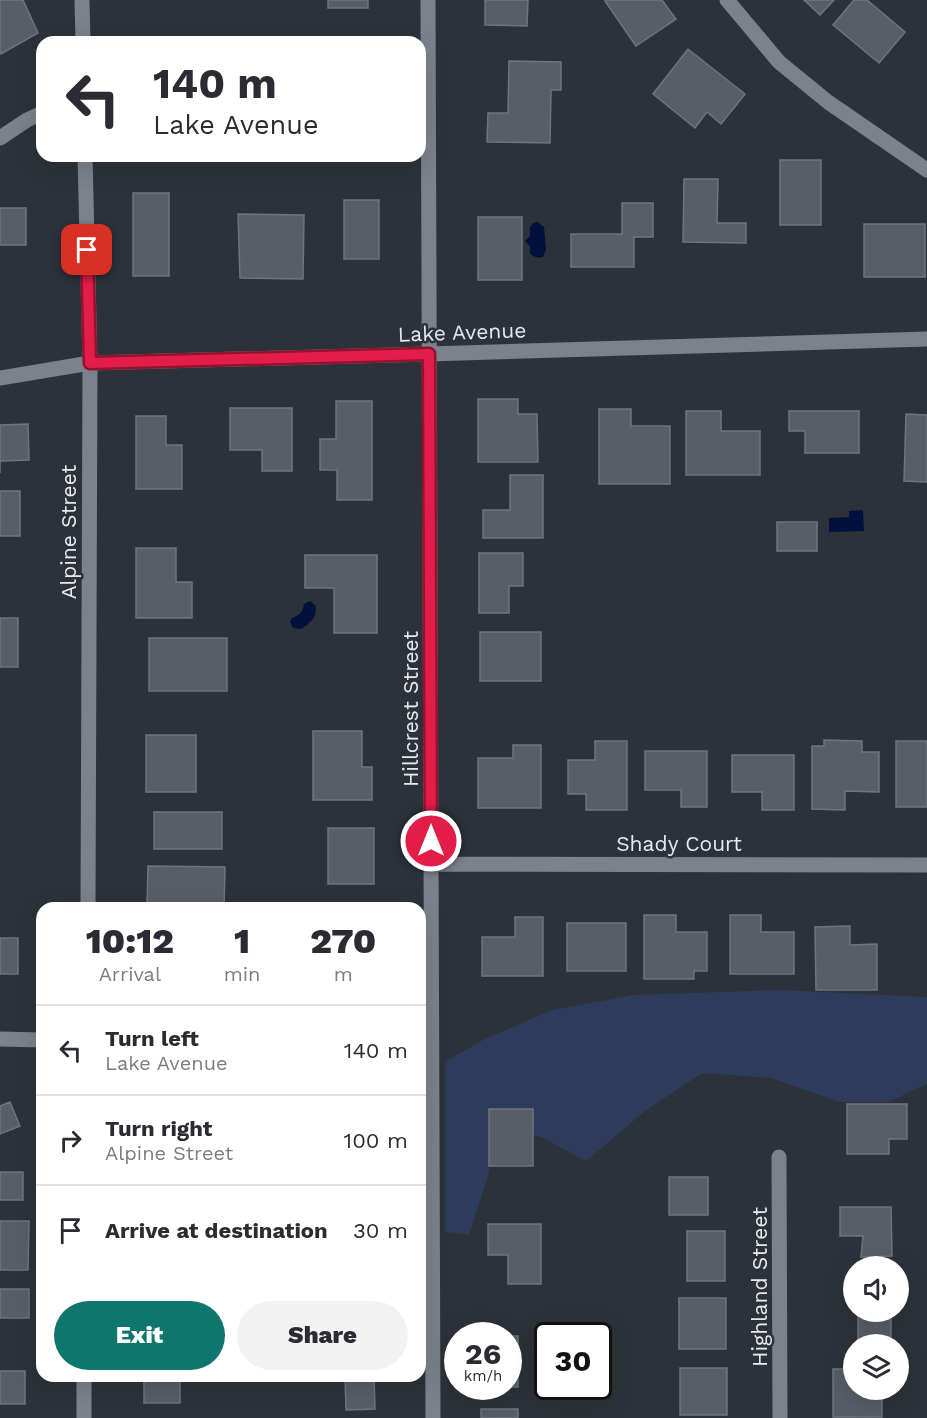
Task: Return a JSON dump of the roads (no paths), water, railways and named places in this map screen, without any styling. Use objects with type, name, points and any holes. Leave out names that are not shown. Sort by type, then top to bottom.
[{"type":"street","points":[[82,0],[83,36]]},
{"type":"street","name":"Hillcrest Street","points":[[428,0],[433,1418]]},
{"type":"street","points":[[727,0],[779,62],[828,102],[927,170]]},
{"type":"street","points":[[0,138],[36,116]]},
{"type":"street","name":"Alpine Street","points":[[85,162],[90,363],[88,902]]},
{"type":"street","name":"Lake Avenue","points":[[0,378],[90,363],[927,339]]},
{"type":"street","name":"Shady Court","points":[[431,864],[927,865]]},
{"type":"street","points":[[0,1039],[36,1040]]},
{"type":"street","name":"Highland Street","points":[[779,1156],[780,1418]]},
{"type":"street","points":[[84,1382],[84,1418]]}]
